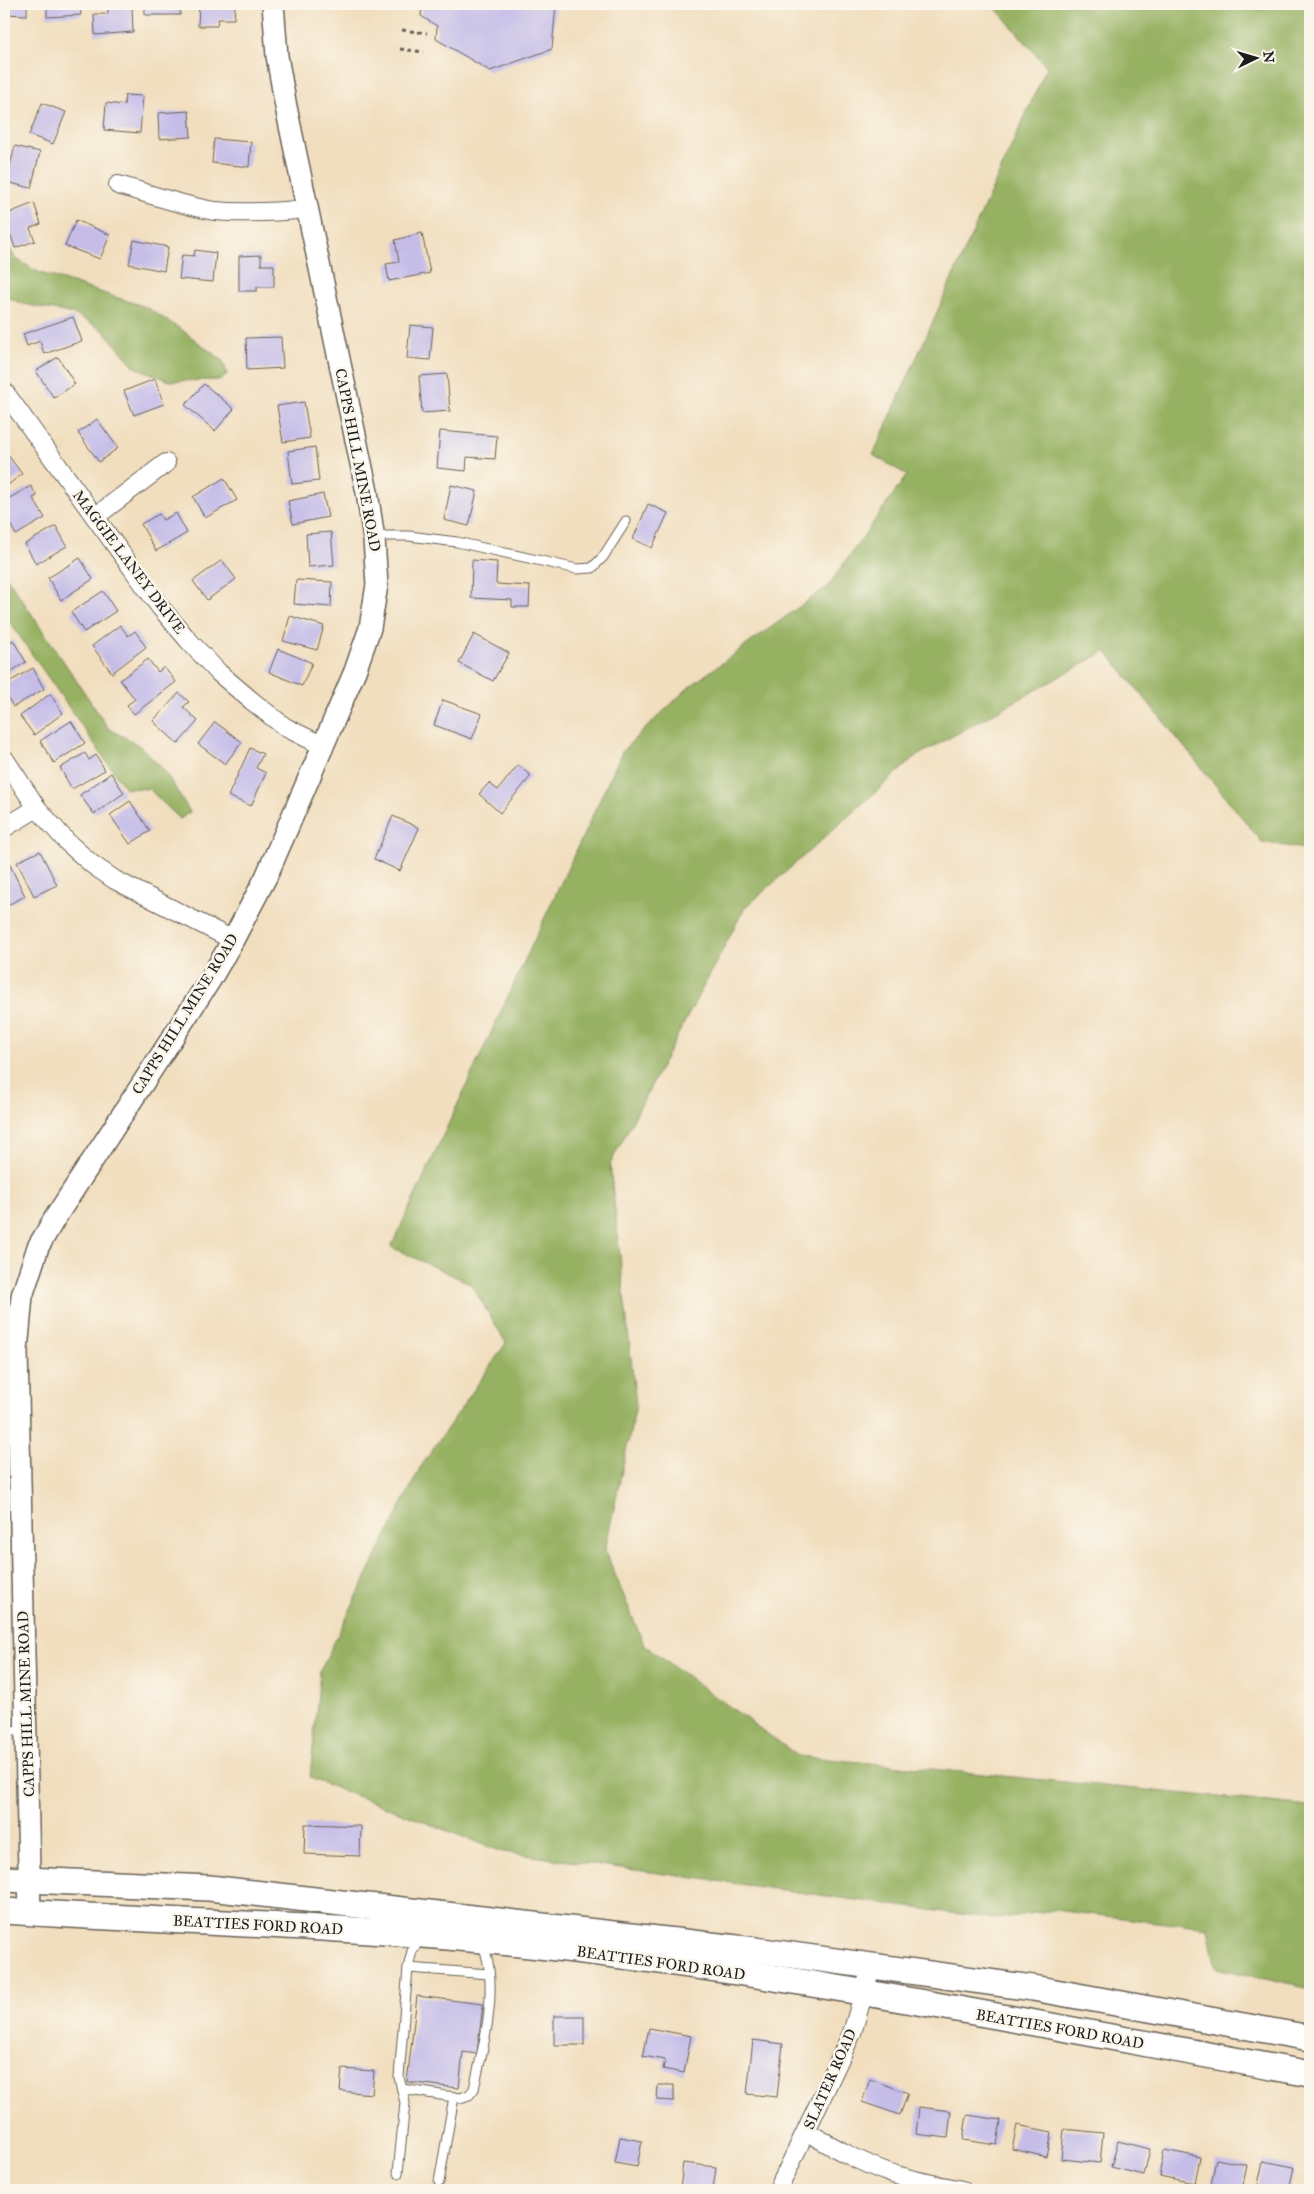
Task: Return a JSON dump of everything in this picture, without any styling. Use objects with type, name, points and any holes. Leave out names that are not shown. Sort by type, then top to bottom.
[{"type":"main road","name":"BEATTIES FORD ROAD","points":[[4,1879],[209,1888],[440,1923],[872,1964],[1033,1988],[1310,2038]]},
{"type":"main road","name":"BEATTIES FORD ROAD","points":[[4,1911],[440,1923],[482,1940],[632,1958],[864,1993],[1310,2074]]},
{"type":"street","name":"CAPPS HILL MINE ROAD","points":[[30,1913],[17,1351],[22,1296],[38,1247],[210,980],[266,878],[355,671],[370,628],[377,585],[374,536],[367,492],[307,209],[277,56],[273,4]]},
{"type":"street","points":[[118,185],[160,198],[214,210],[264,213],[307,209]]},
{"type":"street","name":"MAGGIE LANEY DRIVE","points":[[4,391],[160,607],[219,673],[285,727],[323,746]]},
{"type":"street","points":[[95,517],[166,463]]},
{"type":"street","points":[[4,758],[37,808],[68,842],[93,865],[115,880],[233,940]]},
{"type":"street","points":[[4,828],[37,808]]},
{"type":"street","name":"SLATER ROAD","points":[[778,2190],[852,2033],[872,1964]]},
{"type":"street","points":[[806,2132],[867,2164],[889,2173],[918,2182],[962,2190]]},
{"type":"lane","points":[[374,536],[409,536],[457,542],[577,569],[592,568],[602,557],[626,521]]},
{"type":"lane","points":[[4,1731],[27,1730]]},
{"type":"lane","points":[[398,2173],[405,2103],[399,2077],[408,1968],[412,1951],[440,1923],[482,1940],[489,1974],[487,2024],[474,2089],[469,2095],[460,2098],[402,2089]]},
{"type":"lane","points":[[408,1968],[489,1974]]},
{"type":"lane","points":[[439,2182],[454,2097]]},
{"type":"path","points":[[656,4],[663,5]]},
{"type":"path","points":[[402,30],[427,33]]},
{"type":"path","points":[[400,49],[424,52]]},
{"type":"green space","points":[[992,4],[1310,4],[1310,850],[1262,842],[1106,651],[915,757],[744,909],[610,1164],[636,1405],[605,1550],[644,1645],[798,1756],[1310,1806],[1310,1989],[1216,1968],[1208,1928],[1054,1910],[996,1919],[503,1852],[310,1778],[320,1671],[420,1468],[506,1343],[471,1284],[391,1247],[623,750],[689,687],[828,586],[907,475],[873,455],[1047,67]]},
{"type":"green space","points":[[4,238],[15,258],[38,272],[146,307],[182,330],[223,361],[227,374],[221,380],[170,381],[135,367],[103,330],[74,314],[23,304],[7,297],[4,290]]},
{"type":"green space","points":[[4,573],[109,729],[139,745],[164,770],[190,812],[180,819],[149,789],[125,788],[4,614]]},
{"type":"building","points":[[4,4],[27,4],[27,15],[4,14]]},
{"type":"building","points":[[47,4],[80,4],[81,15],[47,17]]},
{"type":"building","points":[[108,4],[132,4],[133,32],[95,35],[94,14],[108,14]]},
{"type":"building","points":[[145,4],[181,4],[180,15],[145,15]]},
{"type":"building","points":[[199,4],[235,4],[234,19],[218,19],[217,26],[198,26]]},
{"type":"building","points":[[422,4],[556,4],[552,49],[490,71],[436,39],[437,26],[421,16]]},
{"type":"building","points":[[125,95],[143,96],[140,133],[104,130],[106,103],[124,105]]},
{"type":"building","points":[[42,103],[66,112],[53,144],[29,135]]},
{"type":"building","points":[[189,111],[191,137],[159,139],[158,113]]},
{"type":"building","points":[[214,139],[251,142],[249,167],[212,163]]},
{"type":"building","points":[[15,146],[40,152],[31,188],[6,182]]},
{"type":"building","points":[[34,203],[41,224],[30,228],[35,241],[15,248],[4,215]]},
{"type":"building","points":[[76,220],[110,235],[100,259],[65,246]]},
{"type":"building","points":[[422,233],[430,273],[389,281],[386,264],[399,262],[395,240]]},
{"type":"building","points":[[134,240],[168,247],[164,271],[129,264]]},
{"type":"building","points":[[195,250],[216,253],[213,282],[179,279],[182,255],[194,256]]},
{"type":"building","points":[[261,255],[261,265],[274,265],[274,287],[257,287],[257,291],[239,291],[239,256]]},
{"type":"building","points":[[73,317],[82,341],[44,354],[40,341],[27,346],[23,334]]},
{"type":"building","points":[[410,325],[433,327],[430,360],[407,358]]},
{"type":"building","points":[[281,337],[283,368],[247,370],[246,338]]},
{"type":"building","points":[[58,357],[75,384],[54,398],[36,371]]},
{"type":"building","points":[[447,374],[450,411],[422,413],[419,376]]},
{"type":"building","points":[[155,379],[164,404],[134,415],[124,391]]},
{"type":"building","points":[[204,384],[234,409],[215,431],[185,405]]},
{"type":"building","points":[[304,402],[310,438],[283,442],[277,406]]},
{"type":"building","points":[[97,419],[118,448],[99,462],[78,433]]},
{"type":"building","points":[[440,431],[497,436],[495,459],[467,457],[466,471],[437,468]]},
{"type":"building","points":[[315,447],[319,481],[292,484],[288,451]]},
{"type":"building","points":[[8,455],[22,474],[4,488],[4,458]]},
{"type":"building","points":[[224,478],[237,500],[205,518],[193,497]]},
{"type":"building","points":[[451,485],[477,491],[469,526],[444,520]]},
{"type":"building","points":[[31,486],[37,496],[33,498],[45,518],[16,535],[4,513],[4,501]]},
{"type":"building","points":[[323,494],[328,517],[293,524],[288,501]]},
{"type":"building","points":[[648,504],[668,513],[652,548],[633,539]]},
{"type":"building","points":[[176,513],[187,533],[156,551],[141,524],[159,514],[163,520]]},
{"type":"building","points":[[56,526],[67,546],[36,564],[25,544]]},
{"type":"building","points":[[331,532],[334,565],[308,567],[306,534]]},
{"type":"building","points":[[80,558],[93,579],[61,600],[48,578]]},
{"type":"building","points":[[222,560],[236,579],[207,600],[193,581]]},
{"type":"building","points":[[472,560],[497,562],[496,584],[530,586],[529,607],[512,607],[512,600],[471,598]]},
{"type":"building","points":[[296,580],[332,582],[331,607],[294,604]]},
{"type":"building","points":[[103,591],[116,611],[84,632],[71,612]]},
{"type":"building","points":[[290,616],[324,626],[317,650],[283,641]]},
{"type":"building","points":[[120,625],[128,636],[135,631],[146,647],[112,673],[92,646]]},
{"type":"building","points":[[474,634],[509,653],[493,681],[459,663]]},
{"type":"building","points":[[13,640],[26,662],[4,676],[4,646]]},
{"type":"building","points":[[278,649],[312,663],[302,686],[269,672]]},
{"type":"building","points":[[148,659],[158,672],[164,667],[176,682],[134,714],[127,705],[135,699],[120,680]]},
{"type":"building","points":[[33,668],[44,689],[13,707],[4,690],[4,685]]},
{"type":"building","points":[[179,693],[189,702],[183,707],[198,721],[178,744],[153,721]]},
{"type":"building","points":[[50,694],[63,713],[34,735],[20,716]]},
{"type":"building","points":[[443,700],[482,714],[472,739],[434,725]]},
{"type":"building","points":[[71,721],[85,743],[54,763],[40,741]]},
{"type":"building","points":[[215,722],[242,742],[225,764],[198,744]]},
{"type":"building","points":[[250,748],[263,754],[256,768],[266,773],[251,806],[228,796]]},
{"type":"building","points":[[85,753],[89,760],[96,755],[105,770],[72,789],[60,768]]},
{"type":"building","points":[[518,765],[531,776],[500,813],[479,794],[489,783],[498,790]]},
{"type":"building","points":[[111,773],[124,793],[94,814],[80,795]]},
{"type":"building","points":[[130,801],[150,831],[130,844],[110,815]]},
{"type":"building","points":[[393,816],[419,828],[400,871],[374,859]]},
{"type":"building","points":[[40,851],[57,885],[34,896],[17,862]]},
{"type":"building","points":[[9,863],[25,896],[4,907],[4,865]]},
{"type":"building","points":[[305,1824],[361,1826],[360,1856],[304,1854]]},
{"type":"building","points":[[417,1996],[483,2004],[477,2054],[463,2052],[459,2088],[407,2082]]},
{"type":"building","points":[[554,2016],[584,2016],[584,2045],[554,2045]]},
{"type":"building","points":[[649,2028],[691,2036],[684,2073],[663,2069],[665,2060],[643,2056]]},
{"type":"building","points":[[753,2040],[783,2044],[777,2097],[747,2094]]},
{"type":"building","points":[[342,2069],[374,2071],[372,2094],[340,2091]]},
{"type":"building","points":[[870,2079],[908,2093],[900,2115],[862,2102]]},
{"type":"building","points":[[658,2085],[674,2085],[674,2101],[657,2100]]},
{"type":"building","points":[[919,2107],[951,2111],[948,2138],[916,2134]]},
{"type":"building","points":[[967,2115],[1001,2120],[997,2145],[963,2140]]},
{"type":"building","points":[[1017,2125],[1052,2132],[1047,2157],[1012,2149]]},
{"type":"building","points":[[1064,2129],[1103,2133],[1100,2163],[1061,2159]]},
{"type":"building","points":[[620,2137],[642,2141],[637,2167],[615,2163]]},
{"type":"building","points":[[1118,2141],[1150,2149],[1144,2175],[1111,2167]]},
{"type":"building","points":[[1164,2150],[1200,2157],[1195,2183],[1159,2176]]},
{"type":"building","points":[[1216,2159],[1247,2165],[1242,2190],[1211,2185]]},
{"type":"building","points":[[1263,2161],[1294,2167],[1289,2190],[1257,2189]]},
{"type":"building","points":[[683,2163],[716,2167],[713,2190],[680,2190]]},
{"type":"building","points":[[590,2186],[606,2189],[606,2190],[589,2190]]}]
